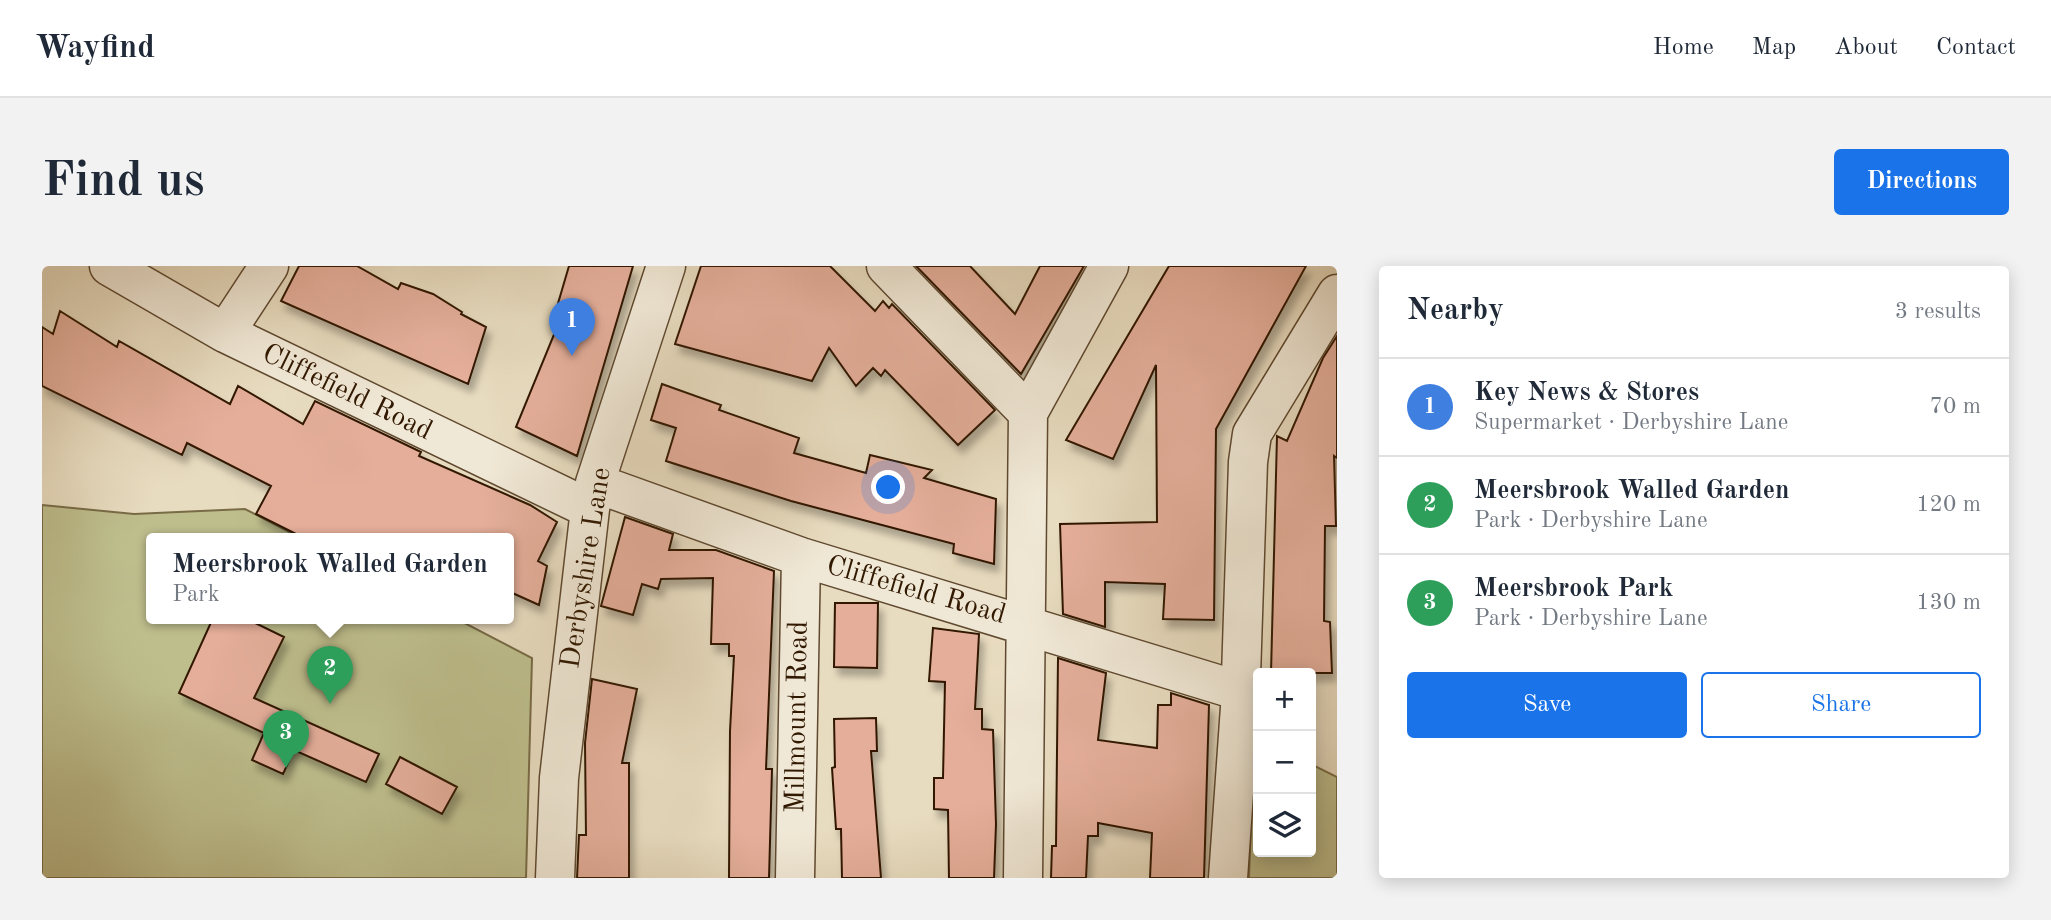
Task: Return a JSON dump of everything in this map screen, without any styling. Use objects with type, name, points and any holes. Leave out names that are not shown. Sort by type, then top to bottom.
[{"type":"street","name":"Cliffefield Road","points":[[109,266],[225,333],[593,496],[1026,623],[1240,691]]},
{"type":"street","points":[[225,333],[269,266]]},
{"type":"street","name":"Derbyshire Lane","points":[[555,878],[559,778],[593,496],[666,266]]},
{"type":"street","points":[[886,266],[1028,413]]},
{"type":"street","points":[[1023,878],[1028,413],[1109,266]]},
{"type":"street","points":[[1228,878],[1240,691],[1248,462],[1252,434],[1337,294]]},
{"type":"street","name":"Millmount Road","points":[[795,878],[801,556]]},
{"type":"green space","points":[[42,505],[134,514],[245,509],[291,533],[146,533],[146,624],[467,624],[532,658],[526,878],[42,878]]},
{"type":"green space","points":[[1253,764],[1253,857],[1316,857],[1316,766],[1337,777],[1337,878],[1249,878]]},
{"type":"building","points":[[299,266],[357,266],[398,289],[401,283],[433,294],[462,312],[461,314],[486,327],[468,384],[281,301]]},
{"type":"building","points":[[569,266],[633,266],[577,456],[516,427],[560,320],[554,317]]},
{"type":"building","points":[[701,266],[830,266],[875,311],[883,301],[889,308],[892,304],[995,410],[958,445],[885,370],[881,376],[873,368],[856,386],[829,348],[812,381],[675,344]]},
{"type":"building","points":[[916,266],[970,266],[1015,314],[1040,266],[1084,266],[1021,374]]},
{"type":"building","points":[[1169,266],[1306,266],[1216,429],[1214,620],[1163,619],[1165,584],[1105,582],[1105,627],[1063,614],[1060,524],[1157,522],[1156,365],[1113,459],[1066,440]]},
{"type":"building","points":[[60,311],[117,347],[119,341],[230,404],[238,386],[303,424],[315,401],[421,452],[419,456],[530,505],[557,522],[538,561],[547,566],[539,605],[514,594],[514,533],[294,533],[256,514],[271,486],[187,443],[182,455],[42,386],[42,327],[53,334]]},
{"type":"building","points":[[1337,336],[1337,458],[1334,456],[1336,526],[1325,526],[1324,621],[1330,622],[1332,673],[1316,673],[1316,668],[1271,668],[1277,436],[1287,441],[1323,358]]},
{"type":"building","points":[[662,384],[721,405],[719,410],[799,438],[794,453],[866,473],[870,455],[932,470],[924,478],[996,499],[994,564],[953,553],[954,544],[791,501],[666,461],[676,428],[651,420]]},
{"type":"building","points":[[625,517],[673,534],[669,550],[716,550],[774,571],[766,769],[772,769],[769,878],[729,878],[730,731],[734,656],[729,656],[729,644],[711,644],[713,578],[661,579],[658,589],[642,584],[633,615],[601,606]]},
{"type":"building","points":[[835,603],[878,603],[877,668],[834,667]]},
{"type":"building","points":[[210,624],[257,624],[284,637],[254,698],[379,754],[366,782],[294,750],[283,774],[252,760],[264,733],[179,693]]},
{"type":"building","points":[[933,628],[979,634],[975,709],[982,709],[982,729],[993,730],[996,824],[994,878],[949,878],[948,810],[934,809],[934,778],[943,778],[945,682],[929,681]]},
{"type":"building","points":[[1058,658],[1106,673],[1098,740],[1157,748],[1158,705],[1171,705],[1171,693],[1209,705],[1204,878],[1150,878],[1152,833],[1098,823],[1098,836],[1088,836],[1086,878],[1051,878],[1052,846],[1056,846]]},
{"type":"building","points":[[592,679],[637,689],[622,763],[629,763],[629,878],[577,878],[579,835],[586,835],[585,743]]},
{"type":"building","points":[[876,718],[877,751],[871,751],[881,878],[842,878],[841,829],[836,829],[832,768],[835,767],[834,719]]},
{"type":"building","points":[[400,757],[457,787],[442,814],[386,784]]},
{"type":"place","name":"Key News & Stores","points":[[572,356]]},
{"type":"place","name":"Meersbrook Walled Garden","points":[[330,704]]},
{"type":"place","name":"Meersbrook Park","points":[[286,768]]}]
